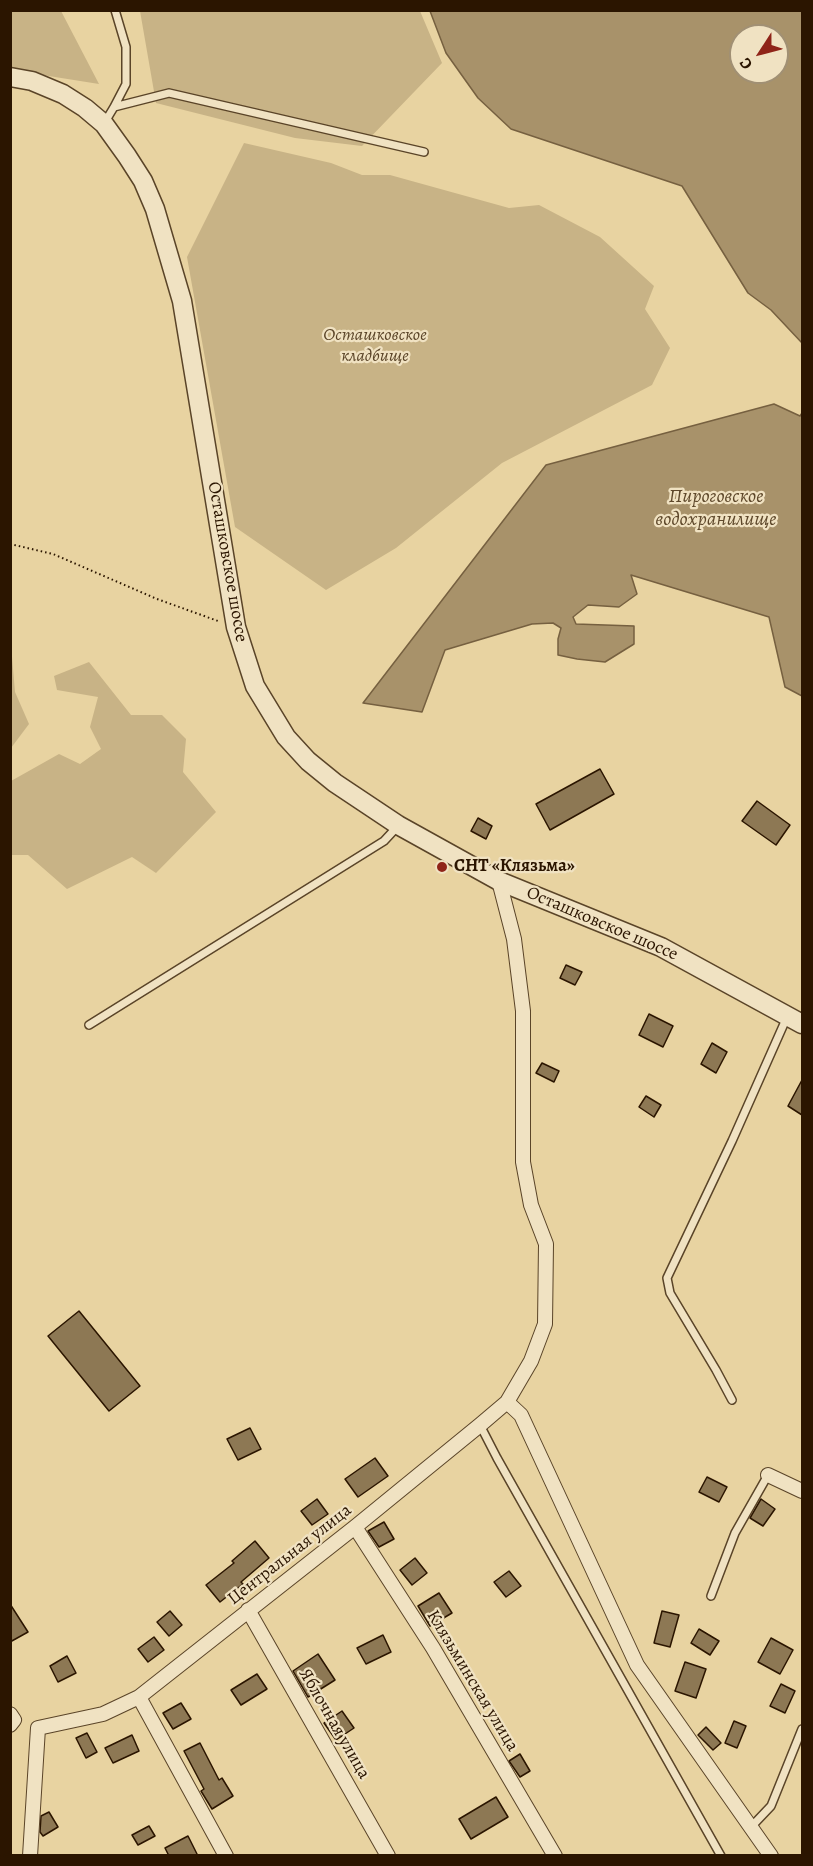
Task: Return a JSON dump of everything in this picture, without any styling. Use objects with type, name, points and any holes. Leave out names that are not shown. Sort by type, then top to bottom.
[{"type":"street","name":"Осташковское шоссе","points":[[10,77],[32,81],[63,94],[86,108],[104,124],[142,181],[155,209],[182,301],[236,627],[255,686],[286,737],[308,761],[335,783],[398,825],[499,881],[661,946],[795,1019]]},
{"type":"street","name":"Центральная улица","points":[[30,1856],[38,1728],[103,1714],[139,1697],[356,1527],[507,1402],[531,1361],[545,1324],[546,1245],[531,1205],[523,1162],[523,1011],[514,939],[499,881]]},
{"type":"street","points":[[507,1402],[521,1415],[637,1665],[771,1856]]},
{"type":"street","points":[[768,1476],[802,1491]]},
{"type":"street","name":"Клязьминская улица","points":[[356,1527],[433,1648],[555,1856]]},
{"type":"street","name":"Яблочная улица","points":[[248,1610],[388,1856]]},
{"type":"street","points":[[139,1697],[226,1856]]},
{"type":"lane","points":[[104,124],[126,84],[126,47],[114,10]]},
{"type":"lane","points":[[114,107],[169,93],[424,152]]},
{"type":"lane","points":[[89,1025],[384,841],[398,825]]},
{"type":"lane","points":[[732,1400],[670,1293],[667,1278],[732,1141],[795,1019]]},
{"type":"lane","points":[[480,1425],[721,1856]]},
{"type":"lane","points":[[711,1596],[735,1533],[768,1476]]},
{"type":"lane","points":[[752,1826],[771,1806],[802,1729]]},
{"type":"path","points":[[10,544],[53,554],[157,599],[236,627]]},
{"type":"green space","points":[[10,11],[61,11],[99,84],[11,70]]},
{"type":"green space","points":[[140,11],[420,11],[442,63],[362,146],[295,138],[156,103]]},
{"type":"green space","name":"Осташковское кладбище","points":[[244,143],[331,163],[362,175],[390,175],[509,208],[539,205],[600,237],[654,286],[645,309],[670,348],[652,385],[502,463],[396,548],[326,590],[235,527],[187,257]]},
{"type":"green space","points":[[11,645],[15,692],[29,724],[11,748]]},
{"type":"green space","points":[[89,662],[131,715],[162,715],[186,739],[183,772],[216,812],[156,873],[132,857],[67,889],[28,855],[11,855],[11,781],[59,754],[80,764],[101,749],[90,727],[98,697],[57,690],[54,676]]},
{"type":"water","points":[[430,11],[802,11],[802,343],[771,310],[748,293],[682,186],[511,129],[478,98],[446,53]]},
{"type":"water","name":"Пироговское водохранилище","points":[[774,404],[800,416],[802,413],[802,696],[785,687],[769,617],[631,575],[637,594],[619,607],[588,605],[573,617],[576,624],[634,626],[634,644],[605,662],[558,655],[561,628],[553,623],[532,624],[445,650],[422,712],[363,703],[546,465]]},
{"type":"building","points":[[600,769],[614,794],[550,830],[536,804]]},
{"type":"building","points":[[757,801],[790,825],[776,845],[742,821]]},
{"type":"building","points":[[478,818],[492,826],[486,839],[471,831]]},
{"type":"building","points":[[566,965],[582,972],[575,985],[560,978]]},
{"type":"building","points":[[649,1014],[673,1026],[663,1047],[639,1035]]},
{"type":"building","points":[[712,1043],[727,1052],[716,1073],[701,1064]]},
{"type":"building","points":[[542,1063],[559,1071],[554,1082],[536,1073]]},
{"type":"building","points":[[802,1080],[802,1115],[788,1106]]},
{"type":"building","points":[[646,1096],[661,1105],[654,1117],[639,1107]]},
{"type":"building","points":[[79,1311],[140,1386],[109,1411],[48,1336]]},
{"type":"building","points":[[250,1428],[261,1449],[238,1460],[227,1439]]},
{"type":"building","points":[[375,1458],[388,1476],[358,1497],[345,1479]]},
{"type":"building","points":[[707,1477],[727,1487],[719,1502],[699,1492]]},
{"type":"building","points":[[317,1499],[328,1514],[312,1525],[301,1511]]},
{"type":"building","points":[[761,1499],[775,1509],[763,1526],[750,1518]]},
{"type":"building","points":[[384,1522],[394,1539],[379,1547],[368,1531]]},
{"type":"building","points":[[255,1541],[269,1558],[241,1582],[243,1584],[220,1602],[206,1585],[234,1563],[232,1561]]},
{"type":"building","points":[[415,1558],[427,1573],[412,1585],[400,1570]]},
{"type":"building","points":[[509,1571],[521,1586],[506,1597],[494,1582]]},
{"type":"building","points":[[439,1593],[452,1613],[430,1626],[418,1606]]},
{"type":"building","points":[[10,1604],[28,1632],[10,1642]]},
{"type":"building","points":[[170,1611],[182,1625],[169,1636],[157,1622]]},
{"type":"building","points":[[662,1611],[679,1615],[670,1647],[654,1643]]},
{"type":"building","points":[[699,1629],[719,1641],[710,1655],[691,1643]]},
{"type":"building","points":[[383,1635],[391,1652],[366,1664],[357,1648]]},
{"type":"building","points":[[154,1637],[164,1650],[148,1662],[138,1649]]},
{"type":"building","points":[[771,1638],[793,1650],[780,1674],[758,1662]]},
{"type":"building","points":[[318,1654],[335,1680],[308,1697],[293,1671]]},
{"type":"building","points":[[67,1656],[76,1673],[58,1682],[50,1666]]},
{"type":"building","points":[[685,1662],[706,1669],[696,1698],[675,1691]]},
{"type":"building","points":[[257,1674],[267,1689],[241,1705],[231,1690]]},
{"type":"building","points":[[781,1684],[795,1691],[785,1713],[770,1706]]},
{"type":"building","points":[[181,1703],[191,1719],[173,1729],[163,1713]]},
{"type":"building","points":[[342,1711],[354,1728],[336,1740],[324,1723]]},
{"type":"building","points":[[734,1721],[746,1726],[737,1748],[725,1743]]},
{"type":"building","points":[[706,1727],[721,1743],[713,1750],[698,1735]]},
{"type":"building","points":[[87,1733],[97,1752],[86,1758],[76,1738]]},
{"type":"building","points":[[132,1735],[139,1751],[113,1763],[105,1748]]},
{"type":"building","points":[[200,1743],[219,1780],[222,1778],[233,1796],[212,1809],[201,1791],[204,1789],[184,1751]]},
{"type":"building","points":[[520,1754],[530,1771],[520,1777],[509,1761]]},
{"type":"building","points":[[496,1797],[508,1817],[471,1839],[459,1819]]},
{"type":"building","points":[[49,1812],[58,1827],[43,1836],[40,1832],[41,1816]]},
{"type":"building","points":[[149,1826],[155,1836],[138,1845],[132,1835]]},
{"type":"building","points":[[188,1836],[198,1856],[169,1856],[165,1848]]},
{"type":"place","name":"СНТ «Клязьма»","points":[[442,867]]}]
